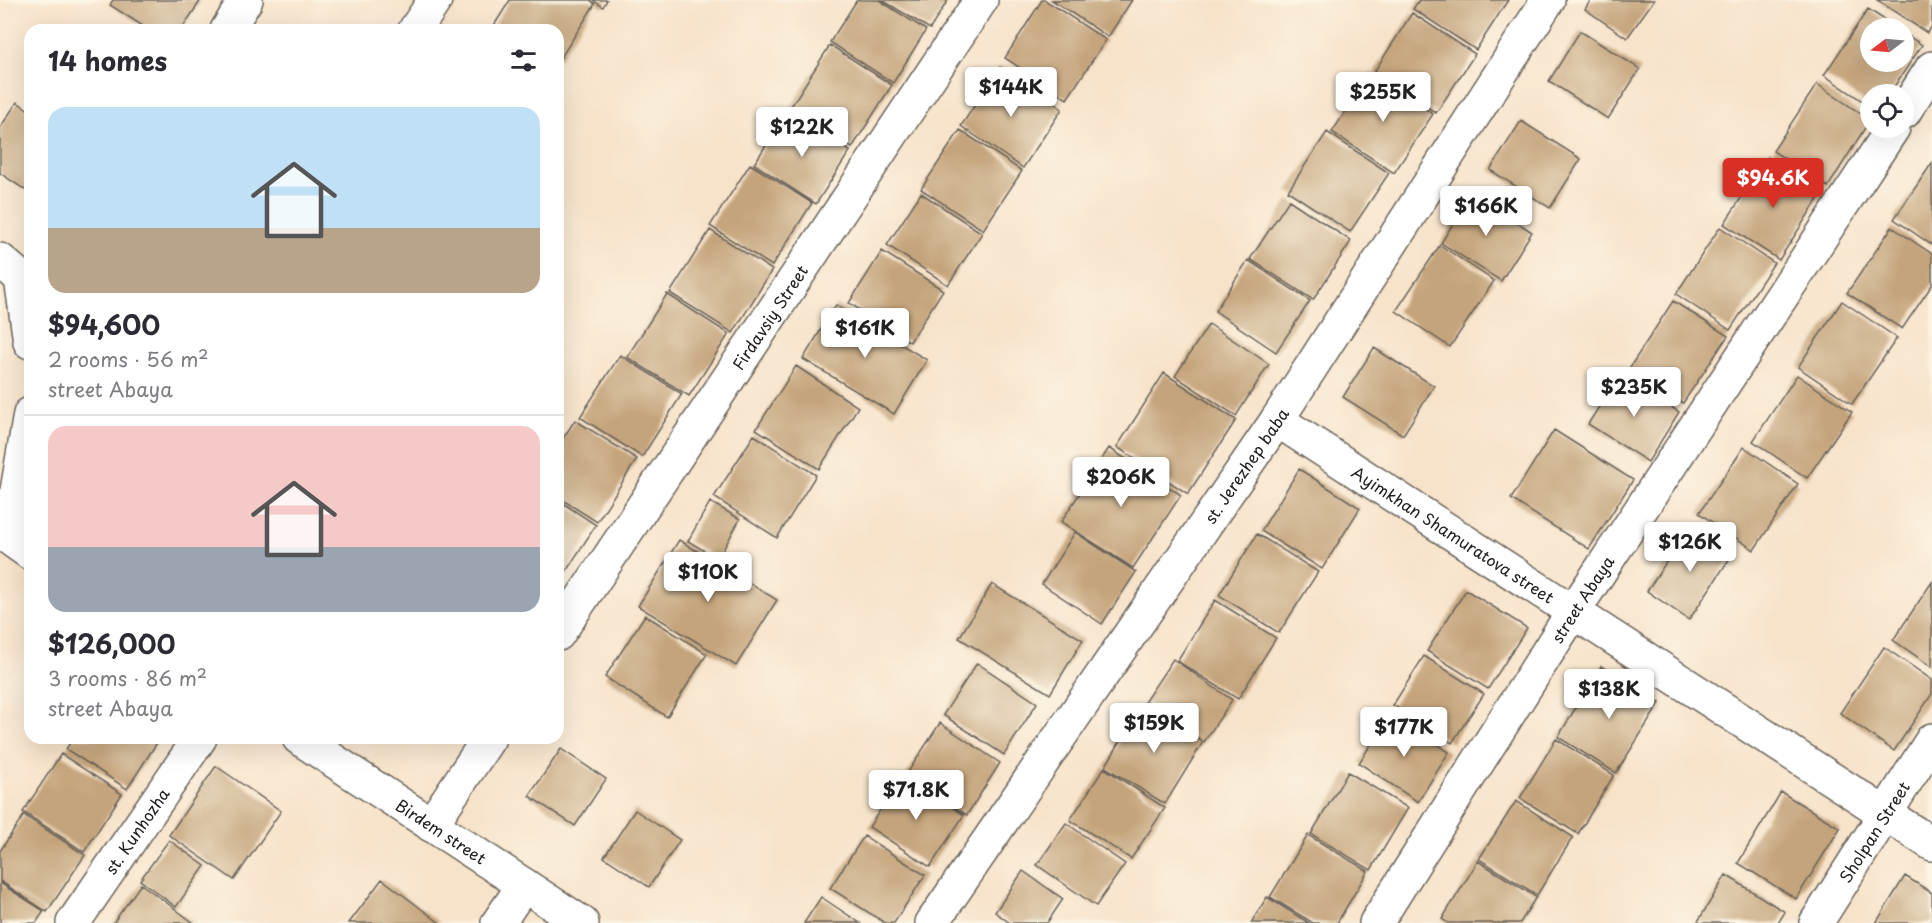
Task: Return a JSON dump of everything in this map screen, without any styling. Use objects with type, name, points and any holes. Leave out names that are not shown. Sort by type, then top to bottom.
[{"type":"street","points":[[231,24],[246,0]]},
{"type":"street","points":[[419,24],[435,0]]},
{"type":"street","name":"Firdavsiy Street","points":[[564,625],[981,0]]},
{"type":"street","name":"st. Jerezhep baba","points":[[932,923],[1277,420],[1548,0]]},
{"type":"street","points":[[1914,97],[1932,69]]},
{"type":"street","name":"street Abaya","points":[[1376,923],[1573,612],[1886,138]]},
{"type":"street","points":[[17,270],[24,309]]},
{"type":"street","name":"Ayimkhan Shamuratova street","points":[[1277,420],[1932,844]]},
{"type":"street","points":[[20,546],[24,493]]},
{"type":"street","name":"Sholpan Street","points":[[1816,923],[1932,740]]},
{"type":"street","name":"st. Kunhozha","points":[[73,923],[196,744]]},
{"type":"street","name":"Birdem street","points":[[308,744],[582,923]]},
{"type":"street","points":[[431,825],[485,744]]},
{"type":"street","points":[[498,923],[524,885]]},
{"type":"building","points":[[113,0],[201,0],[185,24],[140,24],[110,5]]},
{"type":"building","points":[[510,0],[590,0],[595,4],[564,53],[564,24],[495,24]]},
{"type":"building","points":[[593,0],[607,0],[603,7]]},
{"type":"building","points":[[857,0],[879,0],[926,30],[893,83],[830,42]]},
{"type":"building","points":[[882,0],[948,0],[930,29]]},
{"type":"building","points":[[1042,0],[1106,40],[1067,99],[1005,58]]},
{"type":"building","points":[[1052,0],[1132,0],[1108,37]]},
{"type":"building","points":[[1419,0],[1508,0],[1476,50],[1413,9]]},
{"type":"building","points":[[1591,0],[1654,0],[1627,38],[1585,9]]},
{"type":"building","points":[[1877,0],[1932,0],[1932,26],[1927,33],[1914,24],[1914,18],[1904,18]]},
{"type":"building","points":[[1868,9],[1882,18],[1862,18]]},
{"type":"building","points":[[1412,13],[1475,54],[1436,113],[1374,72]]},
{"type":"building","points":[[1860,21],[1860,72],[1904,72],[1896,84],[1860,84],[1860,99],[1824,75]]},
{"type":"building","points":[[1580,31],[1640,69],[1608,119],[1549,81]]},
{"type":"building","points":[[1914,40],[1922,45],[1914,57]]},
{"type":"building","points":[[830,45],[892,85],[852,148],[790,108]]},
{"type":"building","points":[[1000,67],[1062,109],[1023,168],[961,126]]},
{"type":"building","points":[[1371,73],[1433,114],[1394,173],[1332,132]]},
{"type":"building","points":[[1817,84],[1860,113],[1860,136],[1828,187],[1773,151]]},
{"type":"building","points":[[17,102],[24,107],[24,189],[0,173],[0,128]]},
{"type":"building","points":[[788,111],[850,151],[816,204],[754,164]]},
{"type":"building","points":[[1521,121],[1581,159],[1550,208],[1490,170]]},
{"type":"building","points":[[960,130],[1022,171],[983,230],[921,189]]},
{"type":"building","points":[[1327,132],[1389,173],[1350,232],[1288,191]]},
{"type":"building","points":[[1768,157],[1822,193],[1779,260],[1724,224]]},
{"type":"building","points":[[1932,163],[1932,245],[1894,219]]},
{"type":"building","points":[[750,164],[812,203],[772,266],[710,226]]},
{"type":"building","points":[[921,193],[982,233],[948,285],[887,245]]},
{"type":"building","points":[[1472,193],[1532,232],[1501,281],[1441,243]]},
{"type":"building","points":[[1289,200],[1351,241],[1313,300],[1250,259]]},
{"type":"building","points":[[1720,227],[1774,263],[1730,330],[1676,294]]},
{"type":"building","points":[[1892,227],[1932,254],[1932,285],[1902,329],[1847,293]]},
{"type":"building","points":[[710,230],[772,270],[733,333],[670,293]]},
{"type":"building","points":[[1440,245],[1494,281],[1450,347],[1396,311]]},
{"type":"building","points":[[882,251],[943,290],[910,342],[849,303]]},
{"type":"building","points":[[1248,260],[1310,301],[1276,352],[1215,311]]},
{"type":"building","points":[[667,294],[729,334],[689,396],[627,357]]},
{"type":"building","points":[[1673,301],[1728,336],[1683,403],[1630,367]]},
{"type":"building","points":[[1842,301],[1897,338],[1852,404],[1798,367]]},
{"type":"building","points":[[836,305],[927,360],[894,414],[803,359]]},
{"type":"building","points":[[1209,324],[1269,364],[1236,416],[1175,376]]},
{"type":"building","points":[[1374,348],[1434,386],[1403,435],[1343,397]]},
{"type":"building","points":[[620,355],[682,394],[642,457],[580,417]]},
{"type":"building","points":[[796,366],[858,407],[819,469],[756,429]]},
{"type":"building","points":[[1164,373],[1236,420],[1188,494],[1117,447]]},
{"type":"building","points":[[1620,374],[1679,412],[1648,462],[1588,424]]},
{"type":"building","points":[[1797,375],[1852,412],[1807,478],[1753,441]]},
{"type":"building","points":[[575,420],[637,459],[597,522],[564,501],[564,437]]},
{"type":"building","points":[[1554,430],[1633,480],[1589,549],[1511,499]]},
{"type":"building","points":[[754,435],[816,475],[777,538],[714,497]]},
{"type":"building","points":[[1744,447],[1798,484],[1754,550],[1699,513]]},
{"type":"building","points":[[1109,448],[1181,495],[1133,568],[1061,522]]},
{"type":"building","points":[[1299,469],[1360,508],[1322,569],[1261,531]]},
{"type":"building","points":[[710,502],[740,519],[718,559],[688,541]]},
{"type":"building","points":[[564,504],[596,525],[564,575]]},
{"type":"building","points":[[1690,526],[1732,555],[1689,620],[1647,591]]},
{"type":"building","points":[[1075,532],[1136,572],[1102,624],[1042,584]]},
{"type":"building","points":[[1257,534],[1318,572],[1279,633],[1219,595]]},
{"type":"building","points":[[679,540],[777,600],[736,666],[638,606]]},
{"type":"building","points":[[1932,582],[1932,667],[1893,640]]},
{"type":"building","points":[[992,584],[1083,640],[1050,694],[959,638]]},
{"type":"building","points":[[1466,590],[1527,628],[1488,689],[1427,651]]},
{"type":"building","points":[[1215,600],[1276,638],[1238,699],[1177,661]]},
{"type":"building","points":[[645,615],[707,654],[667,717],[605,677]]},
{"type":"building","points":[[1884,647],[1932,680],[1932,694],[1894,751],[1840,713]]},
{"type":"building","points":[[1424,656],[1484,694],[1452,743],[1393,705]]},
{"type":"building","points":[[1173,659],[1232,700],[1204,742],[1145,701]]},
{"type":"building","points":[[977,663],[1037,703],[1004,755],[943,715]]},
{"type":"building","points":[[1601,666],[1660,703],[1616,773],[1558,737]]},
{"type":"building","points":[[1142,705],[1203,742],[1165,804],[1105,767]]},
{"type":"building","points":[[1390,714],[1449,752],[1418,802],[1359,763]]},
{"type":"building","points":[[940,723],[1000,763],[967,815],[906,775]]},
{"type":"building","points":[[1556,739],[1614,775],[1578,834],[1520,798]]},
{"type":"building","points":[[69,744],[156,744],[127,789],[66,749]]},
{"type":"building","points":[[561,749],[606,779],[575,826],[529,796]]},
{"type":"building","points":[[61,754],[122,794],[84,852],[23,812]]},
{"type":"building","points":[[216,766],[281,811],[234,880],[169,835]]},
{"type":"building","points":[[1104,768],[1165,808],[1131,859],[1070,820]]},
{"type":"building","points":[[1348,772],[1408,808],[1371,870],[1311,834]]},
{"type":"building","points":[[903,775],[964,815],[930,867],[869,827]]},
{"type":"building","points":[[1781,792],[1840,828],[1796,899],[1738,863]]},
{"type":"building","points":[[1516,801],[1573,837],[1537,895],[1479,859]]},
{"type":"building","points":[[635,810],[680,840],[649,887],[604,857]]},
{"type":"building","points":[[24,815],[85,855],[47,912],[0,881],[0,851]]},
{"type":"building","points":[[1066,823],[1125,864],[1096,906],[1037,865]]},
{"type":"building","points":[[1308,835],[1368,871],[1337,923],[1313,923],[1270,897]]},
{"type":"building","points":[[864,836],[925,875],[894,923],[885,923],[830,888]]},
{"type":"building","points":[[169,840],[205,866],[176,907],[140,880]]},
{"type":"building","points":[[1478,861],[1536,897],[1520,923],[1448,923],[1442,919]]},
{"type":"building","points":[[1023,871],[1063,899],[1047,923],[1010,923],[995,912]]},
{"type":"building","points":[[1726,875],[1785,912],[1778,923],[1697,923]]},
{"type":"building","points":[[1905,876],[1932,893],[1932,923],[1876,923]]},
{"type":"building","points":[[382,879],[440,923],[349,923]]},
{"type":"building","points":[[0,883],[44,911],[36,923],[0,923]]},
{"type":"building","points":[[141,884],[194,923],[113,923]]},
{"type":"building","points":[[821,897],[860,923],[804,923]]},
{"type":"building","points":[[1267,897],[1309,923],[1251,923]]}]
